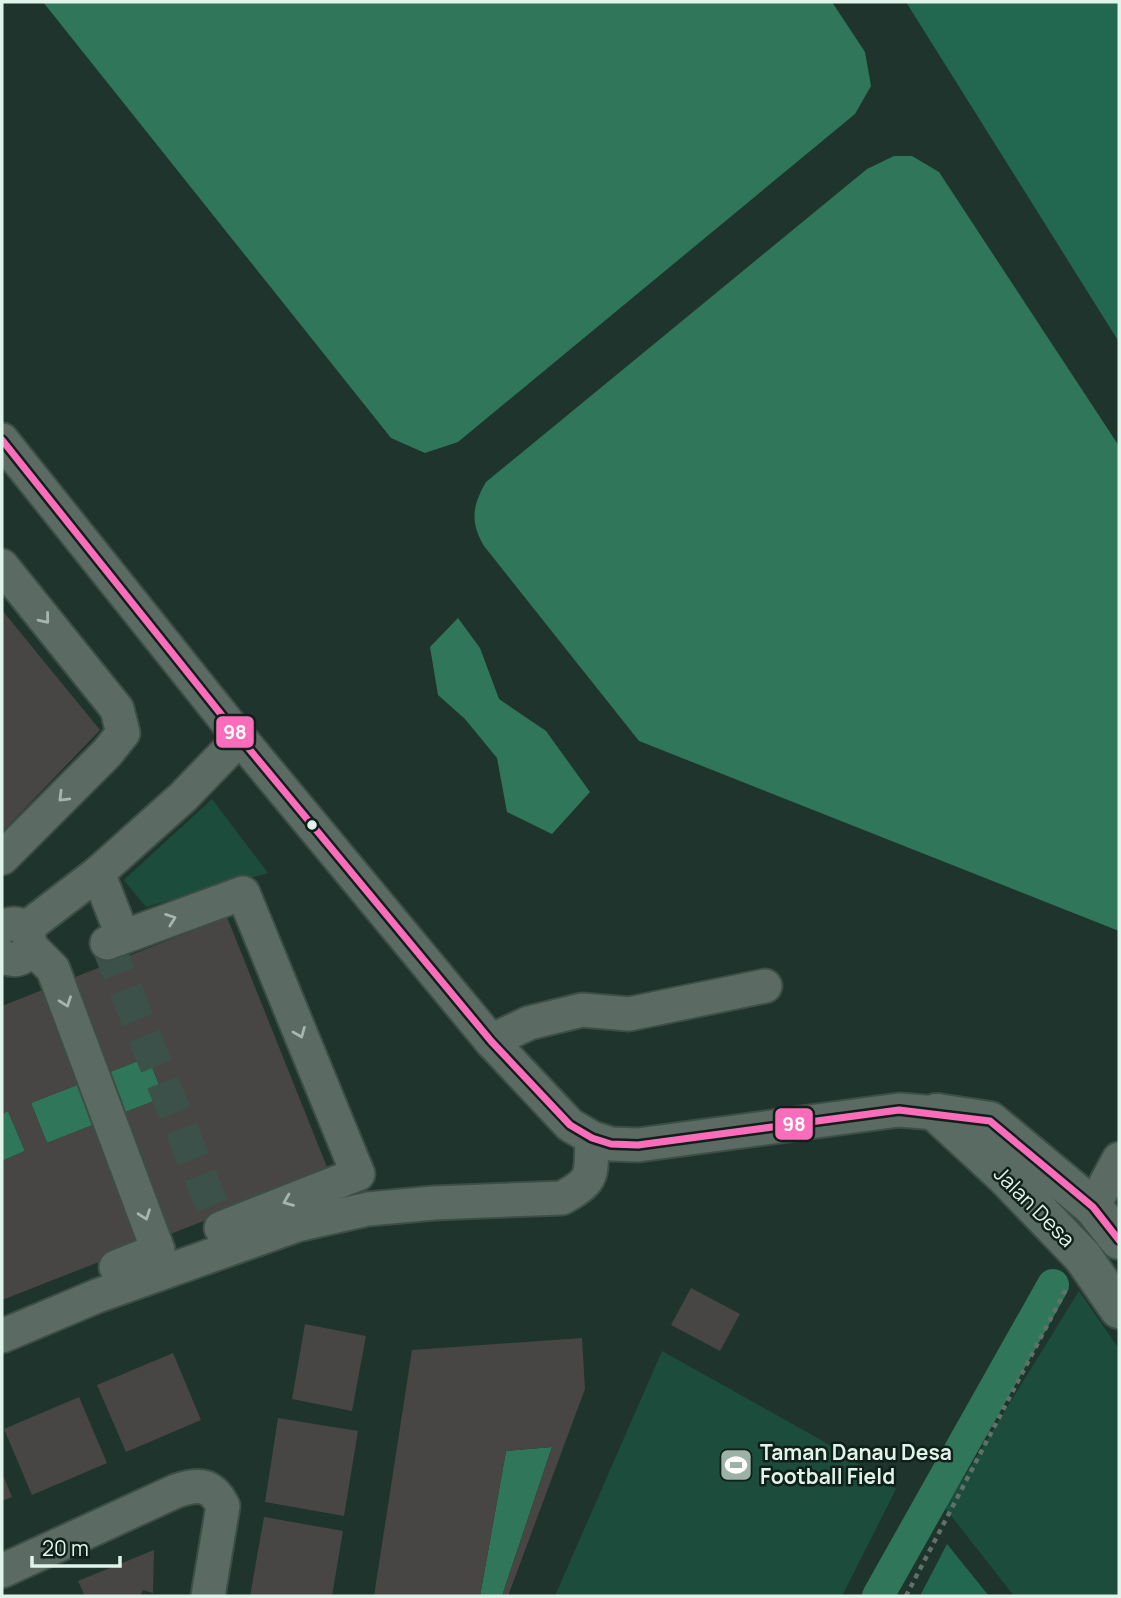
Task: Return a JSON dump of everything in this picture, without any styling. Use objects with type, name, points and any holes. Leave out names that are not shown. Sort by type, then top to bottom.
[{"type":"main road","name":"Jalan Desa","points":[[937,1114],[990,1121],[1093,1207],[1119,1240]]},
{"type":"main road","name":"Jalan Desa","points":[[937,1114],[1004,1175],[1083,1257],[1119,1309]]},
{"type":"street","name":"Jalan Desa","points":[[2,440],[240,738],[491,1041],[570,1125],[592,1138],[611,1144],[638,1145],[899,1110],[937,1114]]},
{"type":"street","points":[[2,566],[117,709],[123,733],[107,753],[2,858]]},
{"type":"street","points":[[2,1313],[158,1250],[54,969],[15,939],[98,873],[183,797],[240,738]]},
{"type":"street","points":[[98,873],[115,940],[243,893],[358,1174],[221,1228]]},
{"type":"street","points":[[491,1041],[529,1023],[582,1010],[629,1014],[765,986]]},
{"type":"street","points":[[2,1336],[97,1296],[297,1225],[368,1209],[434,1203],[562,1198],[581,1188],[590,1178],[592,1138]]},
{"type":"street","points":[[1093,1207],[1119,1159]]},
{"type":"street","points":[[2,1571],[176,1491],[191,1486],[203,1486],[217,1494],[223,1506],[208,1596]]},
{"type":"path","points":[[906,1596],[1083,1257]]},
{"type":"shaded area","points":[[43,2],[832,2],[865,52],[871,86],[855,114],[458,442],[425,453],[391,438]]},
{"type":"shaded area","points":[[906,2],[1119,2],[1119,342]]},
{"type":"shaded area","points":[[894,156],[912,156],[939,172],[1119,446],[1119,931],[639,741],[484,546],[476,529],[474,514],[486,482],[867,169]]},
{"type":"shaded area","points":[[458,618],[480,648],[499,699],[546,731],[590,792],[552,834],[507,812],[497,758],[465,719],[438,695],[430,647]]},
{"type":"shaded area","points":[[212,799],[268,873],[146,907],[124,880]]},
{"type":"shaded area","points":[[148,1057],[164,1097],[47,1143],[31,1103]]},
{"type":"shaded area","points":[[8,1111],[25,1151],[2,1161],[2,1114]]},
{"type":"shaded area","points":[[1079,1291],[1119,1349],[1119,1596],[1014,1596],[945,1508]]},
{"type":"shaded area","name":"Taman Danau Desa Football Field","points":[[662,1351],[823,1441],[896,1489],[842,1596],[555,1596]]},
{"type":"shaded area","points":[[552,1447],[502,1596],[480,1596],[506,1451]]},
{"type":"shaded area","points":[[947,1544],[989,1596],[920,1596]]},
{"type":"building","points":[[2,610],[100,730],[2,832]]},
{"type":"building","points":[[227,917],[329,1172],[2,1300],[2,1161],[25,1151],[8,1111],[2,1114],[2,1006]],"holes":[[[148,1057],[164,1097],[47,1143],[31,1103]]]},
{"type":"building","points":[[691,1288],[740,1314],[720,1351],[671,1325]]},
{"type":"building","points":[[305,1324],[366,1336],[352,1411],[292,1399]]},
{"type":"building","points":[[582,1338],[585,1389],[508,1596],[502,1596],[552,1447],[506,1451],[480,1596],[374,1596],[412,1350]]},
{"type":"building","points":[[173,1353],[201,1420],[126,1452],[97,1385]]},
{"type":"building","points":[[79,1397],[107,1463],[32,1495],[4,1429]]},
{"type":"building","points":[[278,1418],[358,1431],[344,1516],[265,1502]]},
{"type":"building","points":[[2,1473],[12,1497],[2,1501]]},
{"type":"building","points":[[264,1517],[343,1531],[332,1596],[250,1596]]},
{"type":"building","points":[[154,1550],[153,1593],[143,1590],[140,1596],[85,1596],[78,1581]]},
{"type":"waterway","points":[[878,1596],[1053,1285]]},
{"type":"tunnel","points":[[107,943],[221,1228]]},
{"type":"transit line","name":"98","points":[[2,440],[240,738],[491,1041],[570,1125],[592,1138],[611,1144],[638,1145],[899,1110],[990,1121],[1093,1207],[1119,1240]]},
{"type":"place","name":"Taman Danau Desa Football Field","points":[[736,1465]]}]
